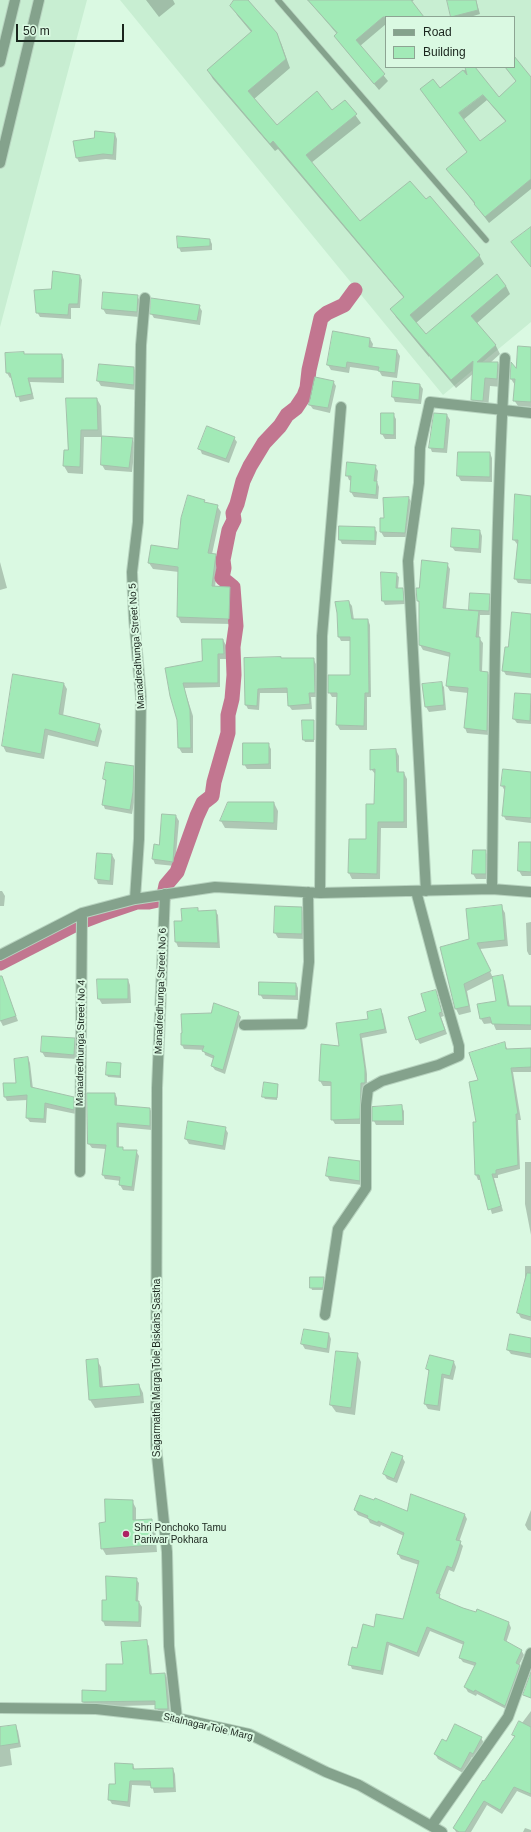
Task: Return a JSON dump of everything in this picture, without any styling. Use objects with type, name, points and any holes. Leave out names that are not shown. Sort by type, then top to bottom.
[{"type":"street","points":[[0,62],[15,0]]},
{"type":"street","points":[[0,163],[39,0]]},
{"type":"street","name":"Manadredhunga Street No 5","points":[[135,899],[139,839],[141,697],[134,618],[132,572],[138,522],[142,345],[145,298]]},
{"type":"street","points":[[492,889],[494,666],[505,358]]},
{"type":"street","points":[[325,1315],[338,1229],[366,1188],[366,1105],[368,1089],[382,1081],[438,1065],[459,1056],[459,1046],[438,974],[421,891],[408,561],[419,483],[420,448],[430,402],[531,412]]},
{"type":"street","points":[[320,893],[322,636],[341,407]]},
{"type":"street","points":[[0,955],[82,913],[135,899],[215,887],[320,893],[492,889],[531,892]]},
{"type":"street","points":[[244,1025],[302,1024],[309,962],[308,892]]},
{"type":"street","name":"Manadredhunga Street No 6","points":[[157,1088],[165,894]]},
{"type":"street","name":"Manadredhunga Street No 4","points":[[80,1172],[82,913]]},
{"type":"street","name":"Sagarmatha Marga Tole Biskahs Sastha","points":[[157,1088],[156,1446],[167,1552],[168,1646],[177,1718]]},
{"type":"street","points":[[432,1825],[508,1717],[531,1653]]},
{"type":"street","name":"Sitalnagar Tole Marg","points":[[0,1708],[96,1709],[177,1718],[249,1734],[326,1772],[359,1785],[442,1832]]},
{"type":"lane","points":[[278,0],[486,240]]},
{"type":"shaded area","points":[[0,0],[87,0],[0,327]]},
{"type":"shaded area","points":[[120,0],[531,0],[531,322],[443,395]]},
{"type":"building","points":[[234,0],[248,0],[277,33],[286,59],[248,91],[277,125],[317,91],[332,110],[345,100],[357,114],[306,155],[360,221],[410,181],[426,199],[430,196],[480,255],[410,315],[426,334],[497,274],[506,286],[471,316],[496,345],[477,362],[498,362],[497,379],[485,378],[483,401],[471,400],[473,361],[451,380],[390,309],[404,297],[273,141],[270,144],[207,70],[252,31],[230,6]]},
{"type":"building","points":[[308,0],[411,0],[423,16],[385,16],[356,40],[385,74],[374,84],[334,36],[337,33]]},
{"type":"building","points":[[447,0],[476,0],[478,10],[451,16]]},
{"type":"building","points":[[515,57],[531,77],[531,179],[485,217],[446,169],[467,152],[420,89],[433,79],[440,88],[463,70],[467,75],[465,68],[476,68],[499,97],[516,81],[506,68],[515,68]],"holes":[[[483,95],[506,121],[480,141],[459,113]]]},
{"type":"building","points":[[95,131],[115,133],[113,155],[103,154],[76,158],[73,141],[94,138]]},
{"type":"building","points":[[531,227],[531,267],[511,242]]},
{"type":"building","points":[[177,236],[210,239],[210,246],[178,248]]},
{"type":"building","points":[[53,271],[80,275],[78,304],[69,304],[68,315],[36,313],[34,290],[51,289]]},
{"type":"building","points":[[103,292],[138,295],[137,312],[102,309]]},
{"type":"building","points":[[151,298],[200,305],[197,321],[150,314]]},
{"type":"building","points":[[333,331],[370,338],[369,347],[397,350],[395,373],[378,371],[379,367],[347,362],[346,368],[327,365]]},
{"type":"building","points":[[518,346],[531,347],[531,402],[513,401],[515,379],[510,379],[511,362],[516,368]]},
{"type":"building","points":[[24,352],[24,354],[62,354],[62,378],[28,378],[32,394],[16,397],[10,373],[6,373],[5,353]]},
{"type":"building","points":[[99,364],[134,367],[134,385],[97,381]]},
{"type":"building","points":[[315,377],[334,381],[328,408],[309,405]]},
{"type":"building","points":[[393,381],[420,384],[419,400],[392,397]]},
{"type":"building","points":[[66,398],[97,398],[98,430],[81,430],[80,467],[63,466],[64,450],[68,450]]},
{"type":"building","points":[[381,413],[394,413],[394,435],[381,434]]},
{"type":"building","points":[[434,413],[447,414],[444,449],[429,448]]},
{"type":"building","points":[[207,426],[235,437],[226,459],[198,449]]},
{"type":"building","points":[[102,436],[133,438],[129,468],[101,465]]},
{"type":"building","points":[[458,452],[490,452],[490,477],[457,476]]},
{"type":"building","points":[[347,462],[376,465],[374,481],[377,481],[376,495],[350,492],[351,476],[346,476]]},
{"type":"building","points":[[515,494],[531,496],[531,580],[514,579],[518,540],[513,540]]},
{"type":"building","points":[[188,495],[205,500],[204,502],[218,505],[208,553],[216,554],[212,586],[230,587],[229,619],[177,617],[178,567],[148,563],[151,545],[178,549],[181,518]]},
{"type":"building","points":[[409,497],[405,533],[380,532],[380,518],[384,518],[383,498]]},
{"type":"building","points":[[339,526],[375,527],[375,541],[339,540]]},
{"type":"building","points":[[452,528],[480,530],[479,549],[451,547]]},
{"type":"building","points":[[422,560],[448,563],[443,608],[479,611],[476,637],[480,637],[480,671],[488,672],[487,731],[464,728],[468,688],[446,686],[450,653],[419,645],[419,601],[417,601],[416,588],[419,588]]},
{"type":"building","points":[[381,572],[397,573],[396,588],[403,588],[404,601],[382,601]]},
{"type":"building","points":[[470,593],[490,594],[489,611],[469,610]]},
{"type":"building","points":[[349,601],[352,619],[368,619],[369,693],[365,693],[364,726],[336,725],[337,693],[328,693],[328,675],[350,675],[350,637],[338,637],[335,602]]},
{"type":"building","points":[[512,612],[531,614],[531,674],[502,671],[505,647],[508,647]]},
{"type":"building","points":[[202,639],[223,639],[224,654],[218,654],[218,683],[183,683],[190,710],[191,748],[178,748],[177,720],[170,696],[165,668],[202,661]]},
{"type":"building","points":[[244,658],[314,658],[315,693],[309,693],[310,704],[288,706],[287,688],[258,689],[257,706],[245,705]]},
{"type":"building","points":[[13,674],[64,683],[59,714],[100,724],[95,742],[45,729],[41,754],[2,746]]},
{"type":"building","points":[[442,682],[444,705],[425,707],[422,684]]},
{"type":"building","points":[[515,693],[531,694],[530,721],[513,719]]},
{"type":"building","points":[[302,720],[314,720],[314,740],[303,740]]},
{"type":"building","points":[[243,743],[269,743],[269,764],[243,765]]},
{"type":"building","points":[[396,749],[397,772],[404,772],[404,822],[378,822],[377,874],[348,873],[349,839],[366,839],[366,804],[374,804],[375,769],[370,770],[370,750]]},
{"type":"building","points":[[106,762],[134,766],[133,792],[130,810],[102,805],[106,780],[103,779]]},
{"type":"building","points":[[503,769],[531,772],[531,818],[502,816],[505,786],[501,786]]},
{"type":"building","points":[[228,802],[274,802],[274,823],[220,821]]},
{"type":"building","points":[[162,814],[176,815],[173,862],[152,859],[154,844],[159,845]]},
{"type":"building","points":[[519,842],[531,842],[531,872],[518,871]]},
{"type":"building","points":[[473,850],[486,850],[486,874],[472,874]]},
{"type":"building","points":[[97,853],[112,854],[110,881],[95,879]]},
{"type":"building","points":[[502,905],[505,940],[477,943],[491,971],[464,984],[469,1006],[455,1009],[440,947],[469,939],[466,909]]},
{"type":"building","points":[[275,906],[302,907],[302,934],[274,933]]},
{"type":"building","points":[[198,908],[198,911],[216,910],[218,943],[175,942],[174,921],[182,921],[181,909]]},
{"type":"building","points":[[503,975],[508,1006],[531,1006],[531,1025],[492,1024],[490,1017],[480,1019],[477,1004],[496,1001],[492,977]]},
{"type":"building","points":[[0,976],[2,976],[16,1016],[0,1021]]},
{"type":"building","points":[[97,979],[128,979],[128,999],[98,999]]},
{"type":"building","points":[[259,982],[296,983],[296,996],[259,995]]},
{"type":"building","points":[[436,990],[442,1012],[439,1013],[445,1030],[416,1040],[408,1017],[426,1011],[421,994]]},
{"type":"building","points":[[214,1003],[239,1012],[223,1070],[211,1066],[214,1056],[202,1051],[204,1046],[181,1045],[181,1014],[211,1013]]},
{"type":"building","points":[[381,1009],[385,1029],[360,1034],[365,1069],[365,1083],[361,1083],[360,1119],[331,1120],[331,1082],[319,1081],[321,1044],[339,1046],[336,1023],[368,1019],[367,1012]]},
{"type":"building","points":[[42,1036],[75,1038],[74,1055],[41,1052]]},
{"type":"building","points":[[505,1042],[506,1049],[531,1048],[531,1067],[511,1068],[518,1114],[516,1114],[518,1165],[496,1170],[496,1174],[492,1174],[501,1206],[488,1210],[479,1175],[475,1175],[473,1122],[476,1122],[469,1082],[478,1080],[469,1053]]},
{"type":"building","points":[[28,1057],[31,1087],[74,1097],[74,1110],[45,1103],[44,1119],[26,1118],[27,1095],[4,1097],[3,1083],[16,1083],[14,1059]]},
{"type":"building","points":[[107,1062],[121,1063],[120,1076],[106,1075]]},
{"type":"building","points":[[264,1082],[278,1084],[277,1098],[262,1097]]},
{"type":"building","points":[[87,1093],[115,1093],[115,1105],[150,1108],[150,1126],[117,1123],[117,1147],[123,1147],[123,1150],[137,1150],[132,1187],[119,1185],[120,1177],[102,1175],[106,1145],[88,1144]]},
{"type":"building","points":[[402,1105],[403,1121],[372,1121],[372,1107]]},
{"type":"building","points":[[188,1121],[226,1127],[223,1146],[185,1139]]},
{"type":"building","points":[[329,1157],[360,1161],[360,1181],[326,1176]]},
{"type":"building","points":[[527,1273],[531,1273],[531,1317],[517,1313]]},
{"type":"building","points":[[310,1277],[324,1277],[323,1288],[310,1288]]},
{"type":"building","points":[[304,1329],[329,1333],[327,1349],[301,1344]]},
{"type":"building","points":[[510,1334],[531,1338],[531,1354],[507,1350]]},
{"type":"building","points":[[336,1351],[358,1353],[351,1408],[330,1405]]},
{"type":"building","points":[[430,1355],[454,1361],[450,1376],[442,1374],[438,1406],[424,1404],[429,1370],[426,1369]]},
{"type":"building","points":[[98,1359],[100,1387],[139,1384],[141,1396],[89,1400],[86,1360]]},
{"type":"building","points":[[392,1452],[403,1456],[394,1479],[383,1474]]},
{"type":"building","points":[[411,1494],[465,1514],[456,1540],[461,1541],[452,1568],[447,1566],[436,1593],[440,1594],[439,1598],[463,1608],[476,1612],[477,1609],[509,1622],[504,1640],[522,1650],[516,1663],[520,1665],[505,1706],[475,1690],[474,1692],[464,1687],[476,1663],[459,1658],[464,1642],[427,1627],[417,1653],[387,1642],[381,1671],[348,1665],[352,1647],[357,1648],[363,1624],[374,1627],[376,1614],[403,1619],[419,1561],[397,1554],[404,1533],[378,1521],[378,1523],[367,1518],[368,1516],[354,1510],[360,1495],[374,1500],[375,1498],[407,1511]]},
{"type":"building","name":"Shri Ponchoko Tamu Pariwar Pokhara","points":[[105,1499],[133,1500],[133,1520],[152,1519],[153,1545],[101,1549],[99,1523],[105,1522]]},
{"type":"building","points":[[106,1576],[137,1578],[136,1601],[139,1601],[139,1622],[102,1621],[102,1600],[106,1600]]},
{"type":"building","points":[[147,1640],[150,1674],[165,1673],[168,1709],[155,1709],[155,1701],[82,1702],[82,1690],[106,1691],[106,1664],[123,1664],[121,1642]]},
{"type":"building","points":[[531,1672],[531,1698],[523,1695]]},
{"type":"building","points":[[519,1721],[531,1727],[531,1794],[514,1787],[500,1810],[484,1801],[465,1832],[459,1832],[453,1828],[483,1780],[484,1781],[515,1736],[512,1735]]},
{"type":"building","points":[[455,1724],[482,1737],[473,1754],[470,1752],[461,1769],[434,1754],[442,1739],[446,1741]]},
{"type":"building","points":[[16,1725],[19,1743],[0,1746],[0,1727]]},
{"type":"building","points":[[115,1763],[133,1764],[133,1769],[173,1768],[174,1788],[151,1788],[150,1781],[130,1781],[128,1802],[108,1800],[109,1784],[115,1784]]},
{"type":"waterway","points":[[0,963],[78,923],[137,902],[149,902],[163,899],[166,885],[177,872],[203,803],[212,796],[214,782],[228,733],[228,715],[232,699],[234,675],[233,647],[236,626],[233,587],[222,578],[224,568],[223,560],[229,530],[234,520],[233,513],[243,481],[264,443],[280,426],[287,415],[296,408],[304,396],[307,388],[309,370],[321,318],[327,313],[344,305],[355,290]]},
{"type":"place","name":"Shri Ponchoko Tamu Pariwar Pokhara","points":[[126,1534]]}]
